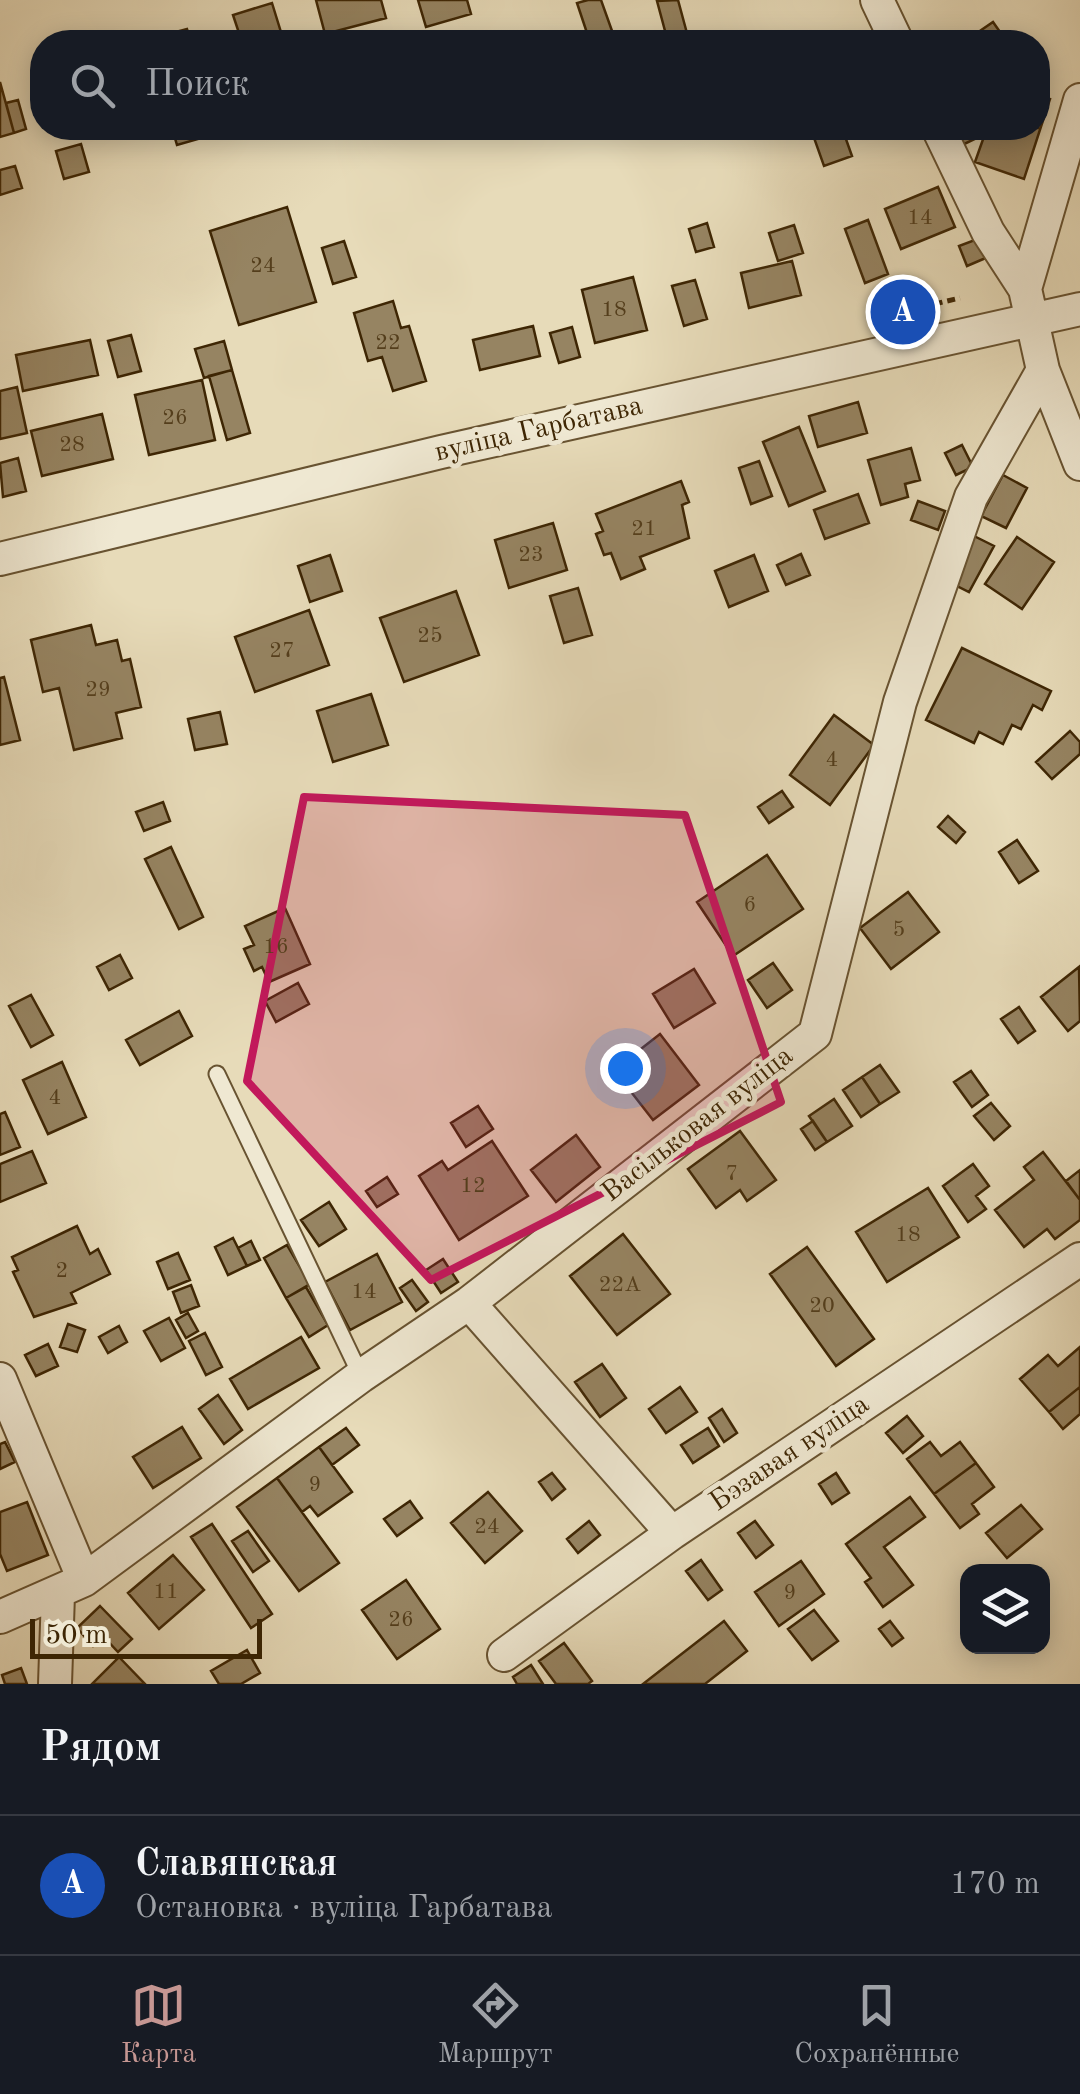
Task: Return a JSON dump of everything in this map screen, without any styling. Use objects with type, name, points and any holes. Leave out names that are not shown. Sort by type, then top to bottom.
[{"type":"street","points":[[877,0],[891,30]]},
{"type":"street","points":[[1029,304],[1080,100]]},
{"type":"street","points":[[944,140],[988,232],[1029,304],[1043,370],[1080,464]]},
{"type":"street","name":"вуліца Гарбатава","points":[[0,558],[1029,304],[1080,309]]},
{"type":"street","name":"Васільковая вуліца","points":[[0,1617],[71,1587],[469,1303],[815,1034],[900,702],[972,497],[1043,370]]},
{"type":"street","name":"Бэзавая вуліца","points":[[504,1655],[672,1534],[1080,1259]]},
{"type":"street","points":[[469,1303],[672,1534]]},
{"type":"street","points":[[0,1378],[71,1587],[55,1684]]},
{"type":"lane","points":[[217,1074],[362,1376]]},
{"type":"path","points":[[884,316],[960,298]]},
{"type":"highlighted area","points":[[304,797],[685,815],[781,1102],[431,1280],[247,1081]]},
{"type":"building","points":[[316,0],[381,0],[386,18],[340,30],[324,30]]},
{"type":"building","points":[[418,0],[467,0],[471,14],[426,27]]},
{"type":"building","points":[[601,0],[612,30],[586,30],[577,3]]},
{"type":"building","points":[[678,0],[686,30],[665,30],[657,1]]},
{"type":"building","points":[[272,3],[280,30],[238,30],[233,15]]},
{"type":"building","points":[[993,22],[999,30],[981,30]]},
{"type":"building","points":[[0,82],[14,133],[0,137]]},
{"type":"building","points":[[18,100],[26,129],[14,133],[6,103]]},
{"type":"building","points":[[815,140],[846,140],[852,156],[824,166]]},
{"type":"building","points":[[983,140],[1037,140],[1024,179],[975,162]]},
{"type":"building","points":[[81,144],[89,172],[64,179],[56,151]]},
{"type":"building","points":[[15,166],[22,188],[0,195],[0,170]]},
{"type":"building","points":[[938,187],[955,227],[901,249],[885,209]]},
{"type":"building","points":[[287,207],[316,302],[239,325],[210,231]]},
{"type":"building","points":[[868,220],[888,274],[865,283],[845,229]]},
{"type":"building","points":[[707,223],[714,247],[696,252],[689,229]]},
{"type":"building","points":[[794,225],[803,253],[778,261],[769,233]]},
{"type":"building","points":[[980,238],[988,257],[967,266],[959,246]]},
{"type":"building","points":[[344,241],[356,277],[333,284],[322,248]]},
{"type":"building","points":[[792,261],[801,295],[749,308],[741,273]]},
{"type":"building","points":[[633,277],[647,330],[595,343],[582,290]]},
{"type":"building","points":[[695,280],[707,319],[684,326],[672,286]]},
{"type":"building","points":[[393,301],[401,328],[409,326],[426,381],[393,391],[382,357],[368,361],[354,313]]},
{"type":"building","points":[[533,326],[540,356],[480,370],[473,340]]},
{"type":"building","points":[[572,327],[580,357],[559,363],[550,333]]},
{"type":"building","points":[[131,335],[141,371],[118,377],[108,341]]},
{"type":"building","points":[[90,340],[98,375],[23,391],[16,355]]},
{"type":"building","points":[[224,341],[232,370],[204,378],[195,349]]},
{"type":"building","points":[[232,370],[250,433],[227,440],[209,376]]},
{"type":"building","points":[[202,380],[215,440],[149,455],[135,395]]},
{"type":"building","points":[[17,387],[27,433],[0,439],[0,391]]},
{"type":"building","points":[[858,402],[867,433],[818,447],[809,416]]},
{"type":"building","points":[[102,414],[113,459],[42,476],[31,431]]},
{"type":"building","points":[[799,427],[825,491],[789,506],[763,442]]},
{"type":"building","points":[[962,445],[973,467],[956,475],[945,453]]},
{"type":"building","points":[[911,448],[920,480],[905,484],[908,497],[881,505],[868,460]]},
{"type":"building","points":[[18,458],[26,491],[3,497],[0,463]]},
{"type":"building","points":[[759,461],[772,496],[751,504],[739,468]]},
{"type":"building","points":[[1003,475],[1027,488],[1006,528],[981,516]]},
{"type":"building","points":[[681,481],[689,502],[682,505],[689,538],[640,557],[645,569],[621,579],[611,553],[604,555],[596,534],[603,531],[596,514]]},
{"type":"building","points":[[858,494],[869,523],[825,539],[814,510]]},
{"type":"building","points":[[918,501],[945,511],[938,530],[911,520]]},
{"type":"building","points":[[553,523],[567,570],[509,588],[495,540]]},
{"type":"building","points":[[974,536],[994,546],[969,592],[949,582]]},
{"type":"building","points":[[1017,537],[1054,562],[1022,609],[985,584]]},
{"type":"building","points":[[801,554],[810,575],[786,585],[777,565]]},
{"type":"building","points":[[330,555],[342,591],[310,602],[298,566]]},
{"type":"building","points":[[754,555],[768,591],[729,607],[715,571]]},
{"type":"building","points":[[578,588],[592,635],[564,643],[550,596]]},
{"type":"building","points":[[456,591],[479,655],[404,682],[380,618]]},
{"type":"building","points":[[309,610],[329,665],[255,692],[235,637]]},
{"type":"building","points":[[91,625],[96,645],[117,640],[122,661],[130,659],[141,707],[116,713],[122,738],[74,750],[59,688],[43,692],[31,640]]},
{"type":"building","points":[[962,648],[1051,691],[1042,710],[1033,705],[1021,729],[1012,725],[1003,744],[979,732],[974,743],[926,720]]},
{"type":"building","points":[[4,677],[20,740],[0,745],[0,678]]},
{"type":"building","points":[[371,694],[388,745],[333,762],[317,711]]},
{"type":"building","points":[[220,712],[227,744],[195,750],[188,719]]},
{"type":"building","points":[[834,715],[874,745],[830,805],[790,775]]},
{"type":"building","points":[[1070,731],[1080,742],[1080,754],[1052,779],[1036,762]]},
{"type":"building","points":[[782,791],[793,807],[769,823],[758,807]]},
{"type":"building","points":[[163,802],[170,821],[144,831],[136,812]]},
{"type":"building","points":[[948,816],[965,832],[956,843],[938,827]]},
{"type":"building","points":[[1017,840],[1038,871],[1019,883],[999,852]]},
{"type":"building","points":[[171,847],[203,917],[179,929],[145,859]]},
{"type":"building","points":[[767,855],[803,909],[733,956],[697,902]]},
{"type":"building","points":[[908,892],[939,932],[891,969],[860,928]]},
{"type":"building","points":[[285,908],[310,964],[269,982],[262,967],[254,971],[244,949],[254,945],[245,926]]},
{"type":"building","points":[[120,955],[132,978],[109,990],[97,967]]},
{"type":"building","points":[[773,963],[792,990],[767,1008],[748,980]]},
{"type":"building","points":[[1079,967],[1080,1021],[1068,1031],[1041,997]]},
{"type":"building","points":[[694,969],[715,1003],[674,1028],[653,994]]},
{"type":"building","points":[[298,983],[309,1004],[276,1022],[265,1001]]},
{"type":"building","points":[[31,995],[53,1035],[31,1047],[9,1006]]},
{"type":"building","points":[[1019,1007],[1035,1031],[1018,1043],[1001,1019]]},
{"type":"building","points":[[179,1011],[192,1036],[140,1065],[126,1040]]},
{"type":"building","points":[[660,1034],[699,1085],[653,1120],[614,1070]]},
{"type":"building","points":[[62,1062],[86,1117],[48,1134],[23,1080]]},
{"type":"building","points":[[880,1065],[899,1092],[880,1104],[862,1077]]},
{"type":"building","points":[[971,1071],[988,1095],[972,1107],[954,1082]]},
{"type":"building","points":[[862,1077],[880,1104],[861,1117],[843,1090]]},
{"type":"building","points":[[834,1099],[852,1126],[827,1142],[809,1116]]},
{"type":"building","points":[[991,1103],[1010,1126],[994,1140],[974,1116]]},
{"type":"building","points":[[478,1106],[493,1129],[466,1147],[451,1123]]},
{"type":"building","points":[[5,1112],[20,1147],[0,1155],[0,1114]]},
{"type":"building","points":[[813,1121],[827,1142],[815,1150],[801,1129]]},
{"type":"building","points":[[740,1131],[776,1180],[747,1201],[740,1190],[716,1208],[688,1169]]},
{"type":"building","points":[[576,1135],[600,1167],[556,1202],[531,1170]]},
{"type":"building","points":[[492,1141],[528,1196],[459,1240],[419,1176],[442,1161],[448,1170]]},
{"type":"building","points":[[32,1151],[46,1183],[0,1202],[0,1164]]},
{"type":"building","points":[[1043,1152],[1080,1200],[1080,1220],[1055,1239],[1047,1229],[1024,1247],[995,1210],[1034,1180],[1024,1167]]},
{"type":"building","points":[[973,1164],[989,1186],[976,1196],[986,1209],[968,1222],[943,1186]]},
{"type":"building","points":[[1080,1170],[1080,1200],[1066,1181]]},
{"type":"building","points":[[387,1177],[398,1194],[377,1207],[366,1191]]},
{"type":"building","points":[[928,1188],[959,1237],[887,1282],[856,1232]]},
{"type":"building","points":[[329,1202],[346,1229],[319,1246],[301,1220]]},
{"type":"building","points":[[77,1226],[90,1254],[98,1249],[110,1274],[71,1293],[76,1303],[34,1317],[13,1272],[18,1270],[12,1257]]},
{"type":"building","points":[[623,1234],[670,1294],[617,1335],[570,1276]]},
{"type":"building","points":[[233,1238],[247,1266],[228,1275],[215,1247]]},
{"type":"building","points":[[251,1241],[260,1260],[247,1266],[238,1248]]},
{"type":"building","points":[[287,1245],[310,1284],[286,1298],[264,1258]]},
{"type":"building","points":[[807,1247],[874,1339],[836,1366],[770,1274]]},
{"type":"building","points":[[178,1253],[190,1280],[168,1289],[157,1262]]},
{"type":"building","points":[[377,1254],[402,1302],[350,1330],[325,1282]]},
{"type":"building","points":[[443,1259],[458,1282],[441,1293],[426,1270]]},
{"type":"building","points":[[412,1280],[428,1302],[416,1311],[400,1288]]},
{"type":"building","points":[[191,1285],[199,1306],[181,1313],[173,1292]]},
{"type":"building","points":[[306,1287],[328,1325],[309,1337],[286,1298]]},
{"type":"building","points":[[188,1313],[198,1331],[186,1338],[176,1320]]},
{"type":"building","points":[[169,1318],[185,1348],[161,1361],[144,1331]]},
{"type":"building","points":[[68,1324],[85,1330],[77,1352],[60,1347]]},
{"type":"building","points":[[119,1326],[127,1342],[108,1353],[99,1337]]},
{"type":"building","points":[[205,1333],[222,1367],[206,1375],[189,1341]]},
{"type":"building","points":[[301,1337],[319,1368],[248,1409],[230,1379]]},
{"type":"building","points":[[48,1344],[58,1366],[36,1376],[25,1355]]},
{"type":"building","points":[[1080,1347],[1080,1387],[1049,1412],[1020,1379],[1048,1355],[1058,1366]]},
{"type":"building","points":[[602,1364],[626,1398],[600,1417],[575,1382]]},
{"type":"building","points":[[680,1387],[697,1412],[666,1433],[649,1409]]},
{"type":"building","points":[[1080,1387],[1080,1414],[1063,1429],[1049,1412]]},
{"type":"building","points":[[218,1395],[242,1430],[224,1444],[199,1409]]},
{"type":"building","points":[[722,1409],[737,1433],[724,1442],[709,1418]]},
{"type":"building","points":[[907,1416],[923,1436],[903,1453],[886,1433]]},
{"type":"building","points":[[182,1427],[201,1458],[153,1488],[133,1457]]},
{"type":"building","points":[[346,1428],[359,1445],[332,1465],[319,1447]]},
{"type":"building","points":[[708,1428],[719,1446],[693,1463],[681,1445]]},
{"type":"building","points":[[5,1442],[15,1462],[0,1469],[0,1444]]},
{"type":"building","points":[[930,1442],[941,1456],[960,1442],[976,1463],[934,1494],[907,1459]]},
{"type":"building","points":[[319,1447],[352,1492],[318,1516],[310,1506],[302,1512],[277,1478]]},
{"type":"building","points":[[976,1463],[994,1487],[972,1504],[979,1514],[960,1528],[934,1494]]},
{"type":"building","points":[[552,1473],[565,1489],[552,1500],[539,1482]]},
{"type":"building","points":[[836,1473],[849,1493],[832,1504],[819,1484]]},
{"type":"building","points":[[277,1478],[339,1563],[299,1591],[237,1507]]},
{"type":"building","points":[[488,1492],[522,1531],[485,1563],[451,1523]]},
{"type":"building","points":[[910,1497],[925,1517],[884,1547],[913,1585],[883,1607],[865,1582],[871,1578],[846,1544]]},
{"type":"building","points":[[410,1501],[422,1518],[397,1536],[384,1519]]},
{"type":"building","points":[[27,1502],[48,1555],[7,1571],[0,1554],[0,1512]]},
{"type":"building","points":[[1021,1505],[1042,1529],[1007,1558],[986,1533]]},
{"type":"building","points":[[589,1521],[600,1535],[578,1553],[567,1539]]},
{"type":"building","points":[[755,1521],[773,1545],[756,1558],[738,1533]]},
{"type":"building","points":[[212,1524],[272,1614],[251,1628],[191,1537]]},
{"type":"building","points":[[248,1531],[269,1561],[253,1572],[232,1541]]},
{"type":"building","points":[[173,1555],[204,1590],[159,1629],[128,1593]]},
{"type":"building","points":[[701,1560],[722,1590],[708,1600],[686,1571]]},
{"type":"building","points":[[801,1561],[824,1594],[779,1626],[755,1592]]},
{"type":"building","points":[[406,1580],[440,1629],[397,1659],[362,1610]]},
{"type":"building","points":[[100,1606],[132,1639],[118,1652],[103,1636],[93,1646],[77,1628]]},
{"type":"building","points":[[814,1610],[838,1641],[812,1660],[788,1629]]},
{"type":"building","points":[[724,1621],[747,1651],[705,1684],[643,1684]]},
{"type":"building","points":[[890,1621],[903,1638],[892,1646],[879,1629]]},
{"type":"building","points":[[564,1643],[592,1681],[588,1684],[556,1684],[539,1661]]},
{"type":"building","points":[[247,1650],[260,1673],[241,1684],[219,1684],[211,1671]]},
{"type":"building","points":[[119,1657],[145,1684],[92,1684]]},
{"type":"building","points":[[531,1665],[543,1684],[517,1684],[513,1677]]},
{"type":"building","points":[[21,1668],[27,1684],[5,1684],[2,1675]]},
{"type":"place","name":"Славянская","points":[[903,312]]}]
